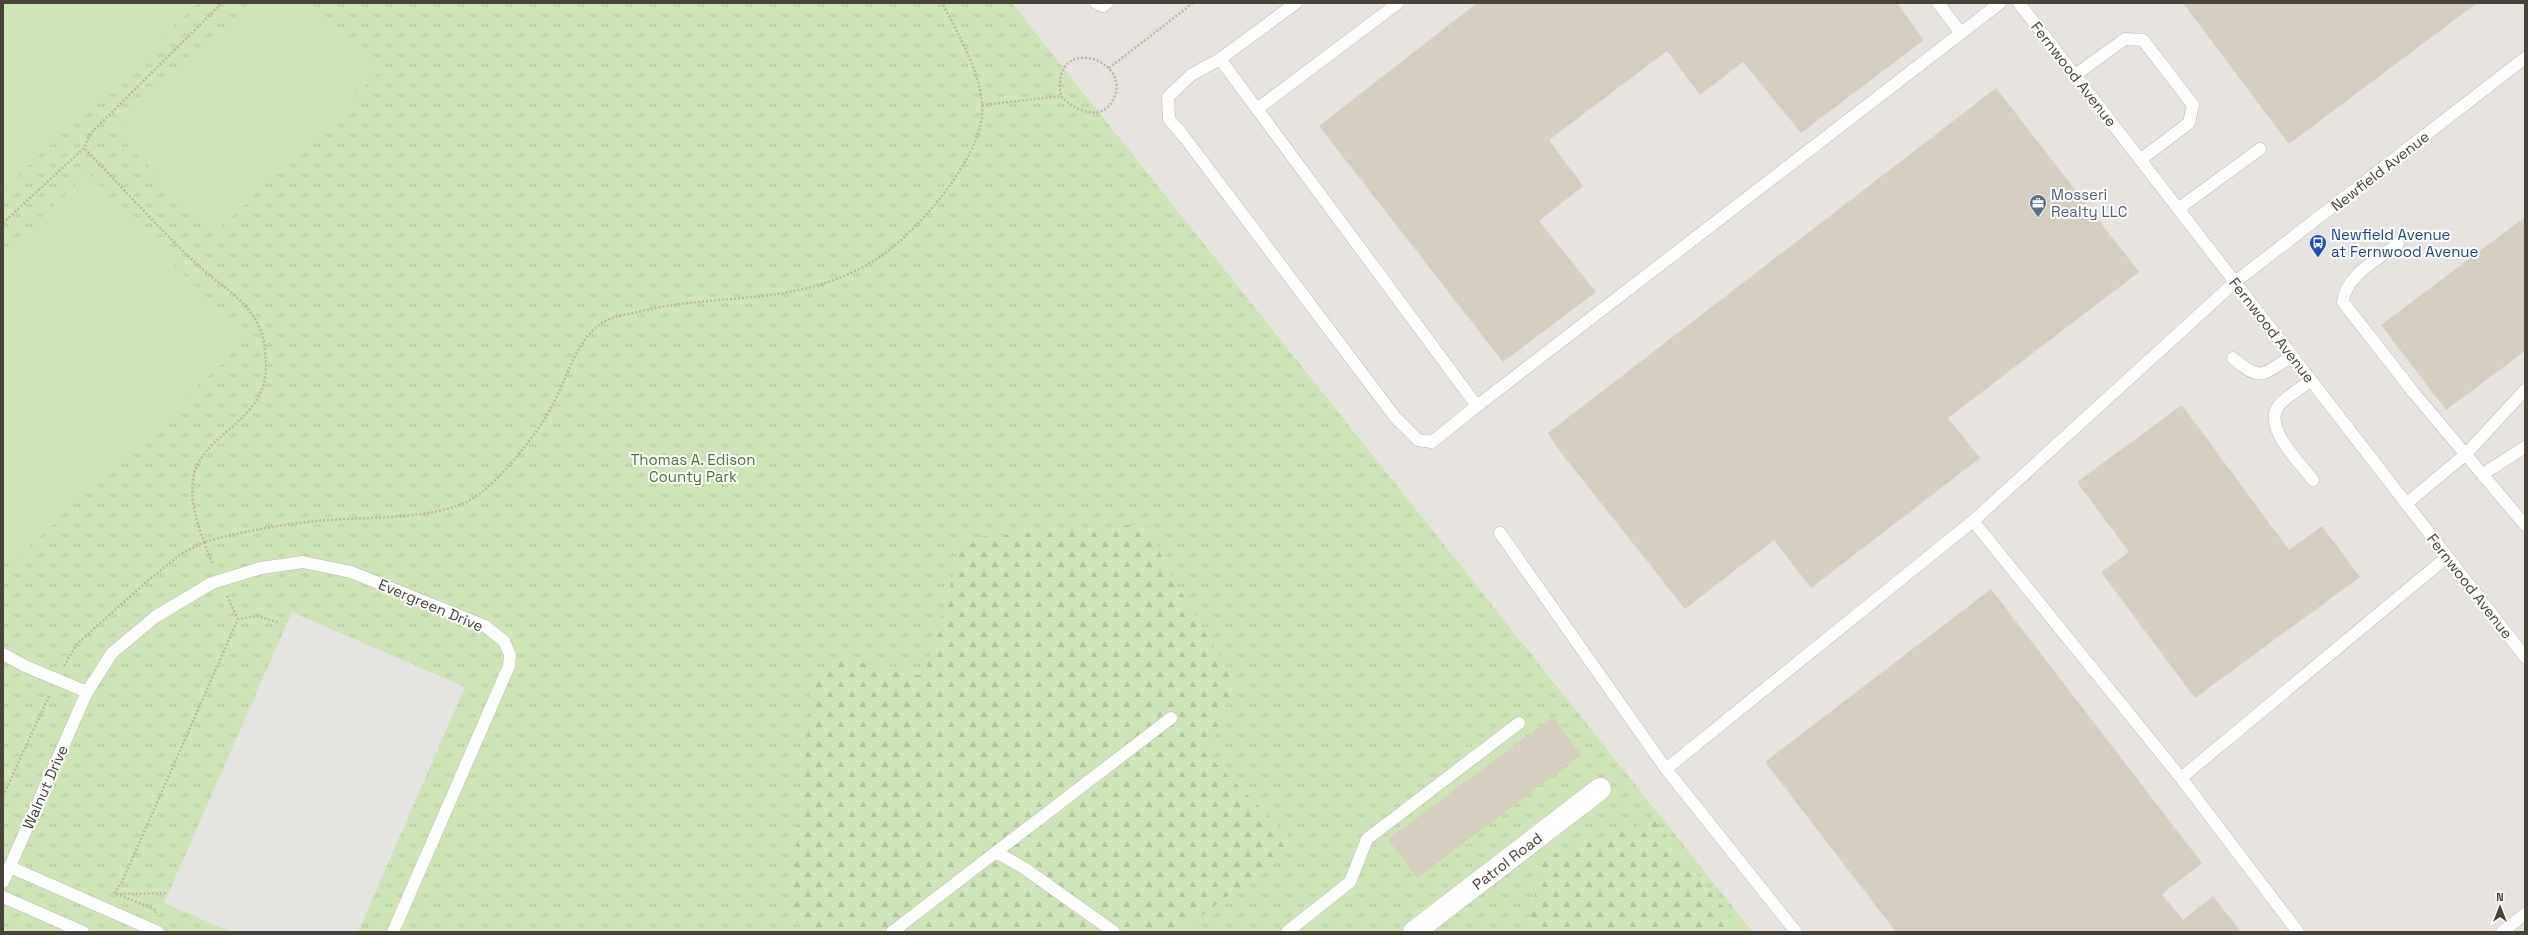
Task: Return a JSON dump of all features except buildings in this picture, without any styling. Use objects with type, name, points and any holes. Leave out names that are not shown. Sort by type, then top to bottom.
[{"type":"street","name":"Patrol Road","points":[[1414,932],[1600,789]]},
{"type":"lane","points":[[1096,3],[1103,6],[1107,3]]},
{"type":"lane","points":[[1296,3],[1220,60],[1191,75],[1168,97],[1169,119],[1182,134],[1395,417],[1418,440],[1432,442],[2000,3]]},
{"type":"lane","points":[[1257,110],[1398,3]]},
{"type":"lane","points":[[1938,3],[1961,33]]},
{"type":"lane","name":"Fernwood Avenue","points":[[2019,3],[2525,657]]},
{"type":"lane","points":[[2075,75],[2125,39],[2143,40],[2193,105],[2189,123],[2140,160]]},
{"type":"lane","name":"Newfield Avenue","points":[[1666,769],[1973,521],[2235,282],[2525,58]]},
{"type":"lane","points":[[1220,60],[1477,406]]},
{"type":"lane","points":[[2178,209],[2260,149]]},
{"type":"lane","points":[[2398,244],[2357,276],[2344,293],[2343,302],[2414,393],[2484,474],[2525,525]]},
{"type":"lane","points":[[2233,358],[2249,372],[2264,373],[2292,356]]},
{"type":"lane","points":[[2310,380],[2277,407],[2274,418],[2276,430],[2313,480]]},
{"type":"lane","points":[[2406,504],[2466,454],[2525,390]]},
{"type":"lane","points":[[2484,474],[2525,447]]},
{"type":"lane","points":[[1973,521],[2180,778],[2298,932]]},
{"type":"lane","points":[[1500,533],[1666,769],[1796,932]]},
{"type":"lane","points":[[2180,778],[2447,557]]},
{"type":"lane","name":"Evergreen Drive","points":[[87,692],[112,653],[155,617],[212,583],[261,568],[303,562],[351,572],[485,626],[504,641],[510,655],[509,666],[393,932]]},
{"type":"lane","points":[[3,654],[25,666],[87,692]]},
{"type":"lane","name":"Walnut Drive","points":[[3,882],[87,692]]},
{"type":"lane","points":[[892,932],[1171,718]]},
{"type":"lane","points":[[1287,932],[1350,882],[1367,840],[1519,723]]},
{"type":"lane","points":[[996,852],[1024,868],[1114,932]]},
{"type":"lane","points":[[10,867],[158,932]]},
{"type":"lane","points":[[3,897],[83,932]]},
{"type":"lane","points":[[2502,932],[2525,914]]},
{"type":"path","points":[[3,223],[84,148],[90,134],[222,3]]},
{"type":"path","points":[[63,667],[77,644],[145,583],[181,554],[204,542],[314,521],[429,513],[458,507],[478,496],[540,428],[579,351],[592,331],[606,321],[654,308],[689,301],[788,292],[821,284],[875,261],[899,243],[922,220],[958,172],[977,137],[982,117],[982,105],[972,66],[942,3]]},
{"type":"path","points":[[1109,68],[1193,3]]},
{"type":"path","points":[[1088,57],[1100,60],[1109,68],[1114,77],[1116,86],[1114,98],[1107,107],[1096,113],[1088,113],[1069,105],[1061,96],[1060,75],[1067,64],[1076,58],[1088,57]]},
{"type":"path","points":[[982,105],[1061,96]]},
{"type":"path","points":[[84,148],[200,266],[238,298],[260,328],[265,348],[263,390],[255,406],[209,450],[193,479],[192,497],[195,517],[212,563]]},
{"type":"path","points":[[114,893],[122,882],[238,619],[225,592]]},
{"type":"path","points":[[238,619],[258,616],[280,622]]},
{"type":"path","points":[[3,796],[49,696]]},
{"type":"path","points":[[156,910],[118,894],[168,893]]},
{"type":"shaded area","points":[[1012,3],[2525,3],[2525,932],[1753,932]]},
{"type":"shaded area","points":[[292,612],[465,687],[358,932],[232,932],[164,903]]},
{"type":"green space","name":"Thomas A. Edison County Park","points":[[3,3],[1012,3],[1753,932],[3,932]]},
{"type":"green space","points":[[3,3],[196,3],[197,4],[3,190]]},
{"type":"green space","points":[[250,3],[310,3],[379,72],[215,233],[115,132]]},
{"type":"green space","points":[[88,173],[246,340],[11,564],[3,555],[3,254]]},
{"type":"green space","points":[[1146,524],[1171,575],[1235,682],[1207,755],[1297,844],[1180,932],[804,932],[790,910],[812,687],[841,658],[924,676],[964,538]]},
{"type":"green space","points":[[1654,820],[1743,932],[1530,932],[1539,859]]},
{"type":"place","name":"Mosseri Realty LLC","points":[[2038,218]]},
{"type":"place","name":"Newfield Avenue at Fernwood Avenue","points":[[2318,258]]}]
